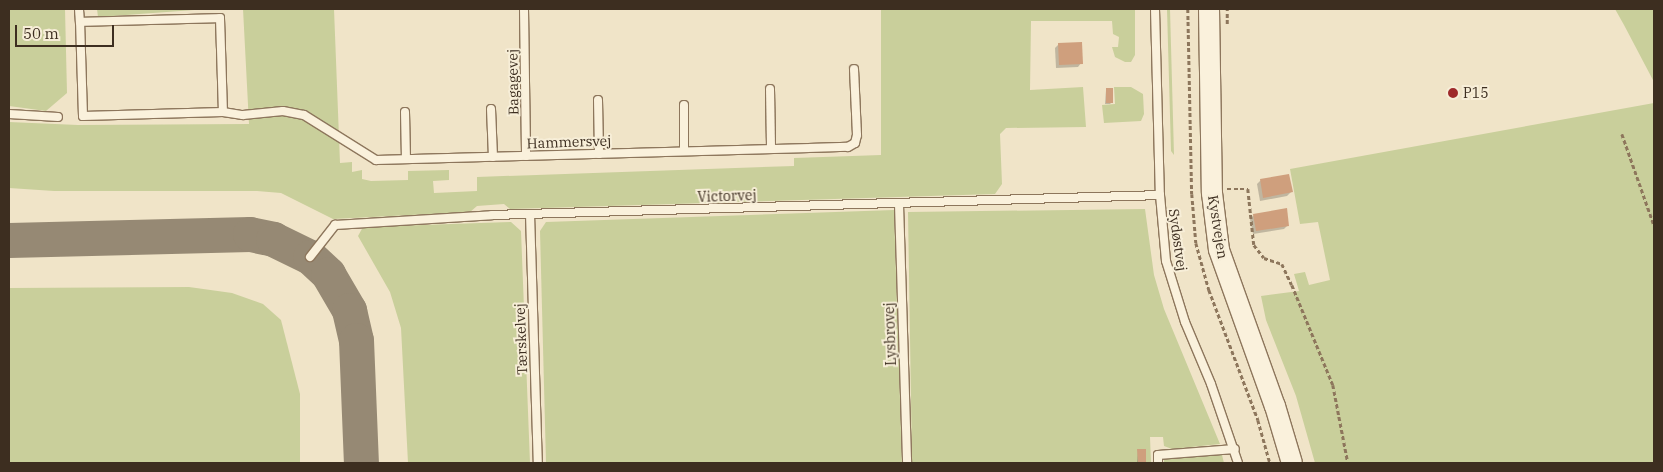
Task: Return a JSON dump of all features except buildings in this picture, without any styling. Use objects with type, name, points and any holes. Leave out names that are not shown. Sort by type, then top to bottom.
[{"type":"street","name":"Kystvejen","points":[[1209,9],[1223,187],[1219,250],[1275,406],[1292,463]]},
{"type":"lane","points":[[79,9],[80,22],[220,18],[223,112]]},
{"type":"lane","name":"Bagagevej","points":[[524,9],[526,156]]},
{"type":"lane","name":"Sydøstvej","points":[[1155,9],[1160,195],[1166,261],[1173,290],[1235,449],[1238,463]]},
{"type":"lane","name":"Hammersvej","points":[[80,22],[83,116],[223,112],[243,115],[283,111],[304,115],[376,160],[848,147],[855,143],[857,136],[854,69]]},
{"type":"lane","points":[[770,89],[771,149]]},
{"type":"lane","points":[[598,100],[599,154]]},
{"type":"lane","points":[[684,105],[684,152]]},
{"type":"lane","points":[[491,109],[493,157]]},
{"type":"lane","points":[[405,112],[406,159]]},
{"type":"lane","points":[[9,114],[58,117]]},
{"type":"lane","name":"Victorvej","points":[[310,257],[335,225],[530,214],[1160,195]]},
{"type":"lane","name":"Lysbrovej","points":[[899,204],[907,463]]},
{"type":"lane","name":"Tærskelvej","points":[[530,214],[538,463]]},
{"type":"lane","points":[[1158,463],[1158,455],[1235,449]]},
{"type":"path","points":[[1227,9],[1227,29]]},
{"type":"path","points":[[1622,134],[1654,225]]},
{"type":"path","points":[[1223,187],[1230,198]]},
{"type":"path","points":[[1223,187],[1248,189],[1254,245],[1264,258],[1282,264],[1292,285],[1333,385],[1348,463]]},
{"type":"green space","points":[[9,9],[65,9],[67,93],[46,111],[9,106]]},
{"type":"green space","points":[[97,9],[208,9],[98,17]]},
{"type":"green space","points":[[243,9],[334,9],[340,163],[352,162],[352,172],[362,170],[362,179],[371,181],[408,180],[408,171],[449,170],[449,180],[433,181],[434,193],[477,191],[477,177],[794,166],[794,158],[881,155],[881,9],[1135,9],[1135,55],[1131,62],[1125,62],[1115,57],[1112,47],[1118,47],[1119,37],[1113,34],[1112,21],[1031,21],[1030,90],[1083,87],[1086,127],[1006,128],[1000,134],[1002,184],[995,194],[510,209],[504,204],[477,206],[470,212],[333,219],[281,193],[257,191],[54,191],[9,188],[9,122],[78,125],[249,124]]},
{"type":"green space","points":[[1167,9],[1170,9],[1174,155],[1171,151]]},
{"type":"green space","points":[[1615,9],[1654,9],[1654,82],[1624,25]]},
{"type":"green space","points":[[1114,87],[1131,87],[1143,94],[1144,114],[1141,121],[1104,123],[1102,105],[1115,104]]},
{"type":"green space","points":[[1654,103],[1654,463],[1315,463],[1296,396],[1266,320],[1261,296],[1299,291],[1294,274],[1305,272],[1309,285],[1330,280],[1318,222],[1300,224],[1290,169]]},
{"type":"green space","points":[[1145,209],[1154,275],[1164,309],[1220,444],[1172,449],[1164,446],[1163,437],[1150,437],[1151,463],[912,463],[908,212]]},
{"type":"green space","points":[[894,210],[902,463],[546,463],[540,231],[546,222]]},
{"type":"green space","points":[[511,222],[521,231],[530,463],[408,463],[401,328],[390,292],[358,236],[363,227]]},
{"type":"green space","points":[[189,287],[232,293],[263,304],[281,320],[300,394],[300,463],[9,463],[9,288]]},
{"type":"green space","points":[[1222,455],[1224,463],[1164,463],[1164,459]]},
{"type":"taxiway","points":[[9,240],[250,234],[273,239],[310,257],[328,274],[349,310],[356,340],[361,463]]},
{"type":"place","name":"P15","points":[[1453,93]]}]
